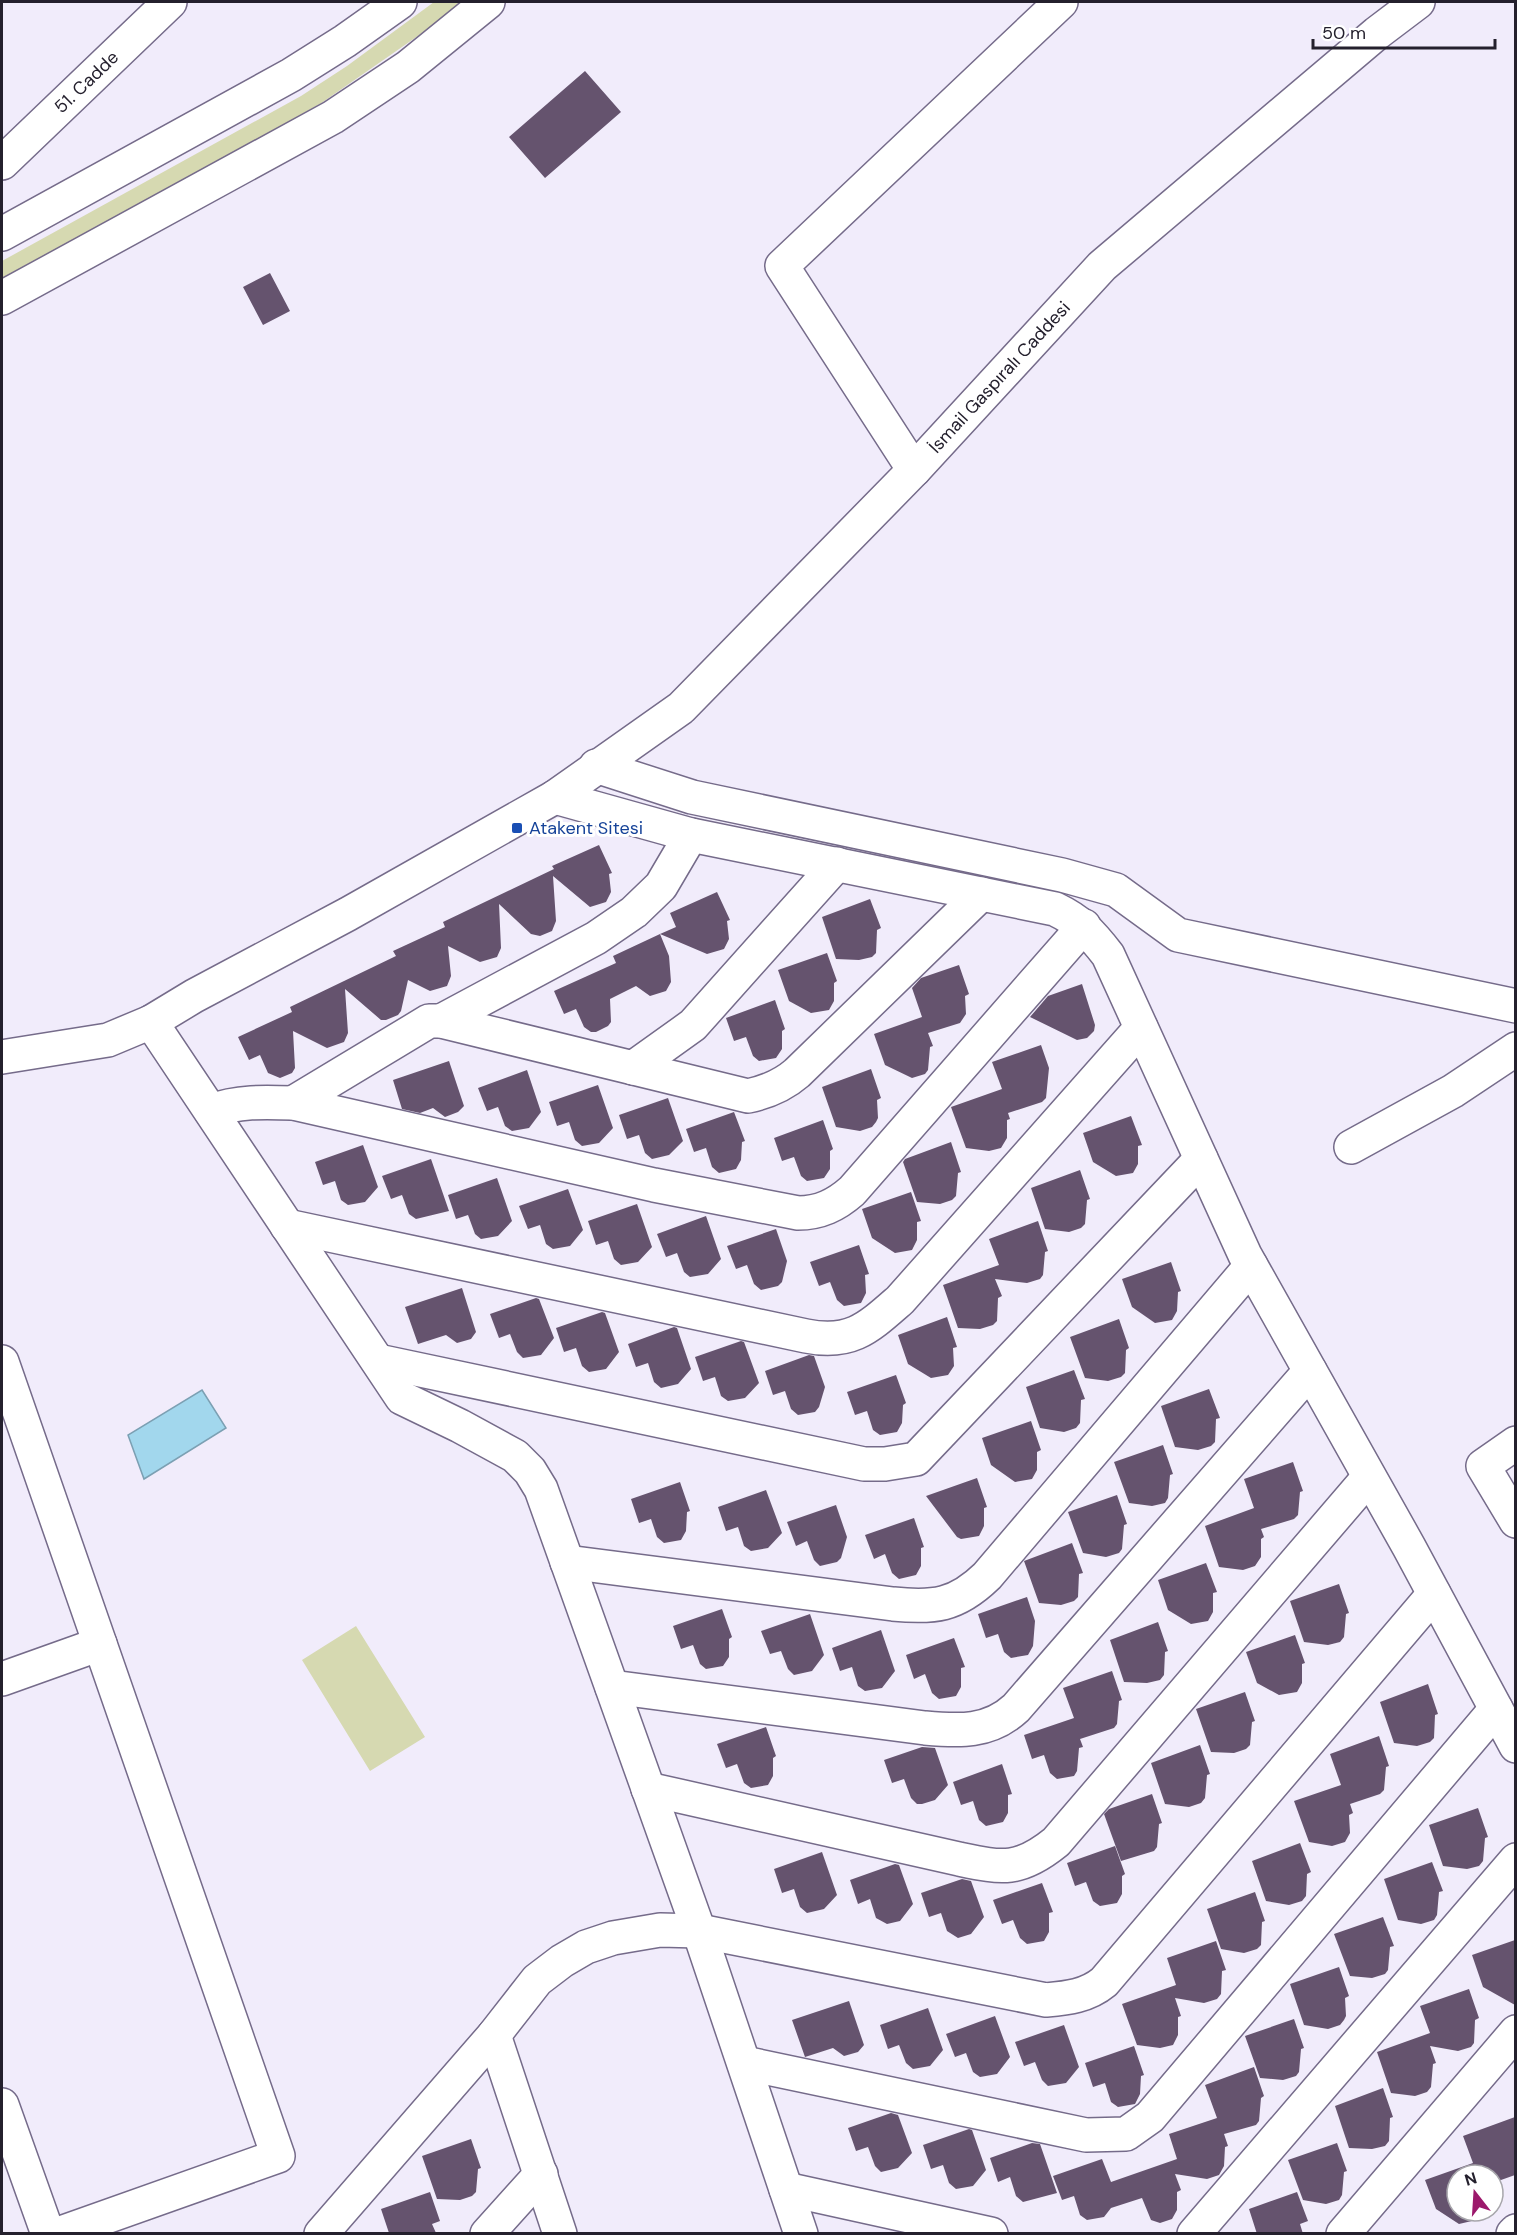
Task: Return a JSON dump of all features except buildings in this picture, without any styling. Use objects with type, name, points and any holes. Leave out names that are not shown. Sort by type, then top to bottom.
[{"type":"street","name":"51. Cadde","points":[[2,163],[170,2]]},
{"type":"street","points":[[2,234],[291,75],[400,2]]},
{"type":"street","points":[[2,298],[333,117],[408,66],[488,2]]},
{"type":"street","points":[[914,470],[782,266],[1061,2]]},
{"type":"street","name":"İsmail Gaspıralı Caddesi","points":[[2,1057],[108,1040],[151,1022],[194,996],[348,914],[555,796],[681,708],[914,470],[1102,266],[1377,33],[1418,2]]},
{"type":"street","points":[[596,766],[692,797],[1062,875],[1116,890],[1178,935],[1515,1006]]},
{"type":"street","points":[[555,796],[691,835],[1055,909],[1084,926],[1108,955],[1251,1266],[1434,1594],[1515,1746]]},
{"type":"street","points":[[441,1021],[596,938],[634,912],[661,886],[678,861],[691,835]]},
{"type":"street","points":[[633,1068],[693,1025],[706,1012],[837,864]]},
{"type":"street","points":[[293,1103],[429,1021],[441,1021],[748,1096],[766,1092],[783,1084],[806,1065],[981,894]]},
{"type":"street","points":[[211,1111],[226,1105],[246,1103],[293,1103],[654,1185],[798,1213],[812,1213],[838,1202],[852,1191],[1084,926]]},
{"type":"street","points":[[151,1022],[402,1398],[515,1456],[530,1471],[541,1489],[699,1931],[801,2234]]},
{"type":"street","points":[[287,1226],[823,1340],[840,1339],[857,1334],[873,1324],[900,1300],[1142,1028]]},
{"type":"street","points":[[1351,1147],[1453,1091],[1515,1049]]},
{"type":"street","points":[[378,1361],[864,1464],[910,1461],[916,1459],[929,1446],[1201,1159]]},
{"type":"street","points":[[567,1562],[893,1604],[937,1605],[954,1600],[969,1592],[987,1576],[1251,1266]]},
{"type":"street","points":[[2,1362],[278,2156],[58,2234]]},
{"type":"street","points":[[612,1687],[957,1731],[1003,1720],[1024,1699],[1310,1371]]},
{"type":"street","points":[[1515,1443],[1483,1466],[1515,1521]]},
{"type":"street","points":[[648,1788],[969,1861],[1016,1866],[1043,1852],[1056,1842],[1369,1477]]},
{"type":"street","points":[[321,2234],[494,2035],[537,1980],[586,1947],[613,1938],[652,1931],[699,1931],[1046,2000],[1069,1998],[1095,1989],[1104,1982],[1434,1594]]},
{"type":"street","points":[[2,1679],[100,1644]]},
{"type":"street","points":[[744,2063],[1086,2135],[1126,2133],[1150,2117],[1496,1709]]},
{"type":"street","points":[[1194,2234],[1515,1860]]},
{"type":"street","points":[[1343,2234],[1515,2032]]},
{"type":"street","points":[[494,2035],[560,2234]]},
{"type":"street","points":[[2,2105],[48,2234]]},
{"type":"street","points":[[487,2234],[540,2174]]},
{"type":"street","points":[[786,2189],[991,2234]]},
{"type":"green space","points":[[434,2],[463,2],[448,15],[320,104],[2,282],[2,261],[301,96],[347,66]]},
{"type":"green space","points":[[356,1626],[425,1737],[370,1771],[302,1660]]},
{"type":"water","points":[[202,1390],[226,1428],[144,1479],[128,1435]]},
{"type":"place","name":"Atakent Sitesi","points":[[517,828]]}]
